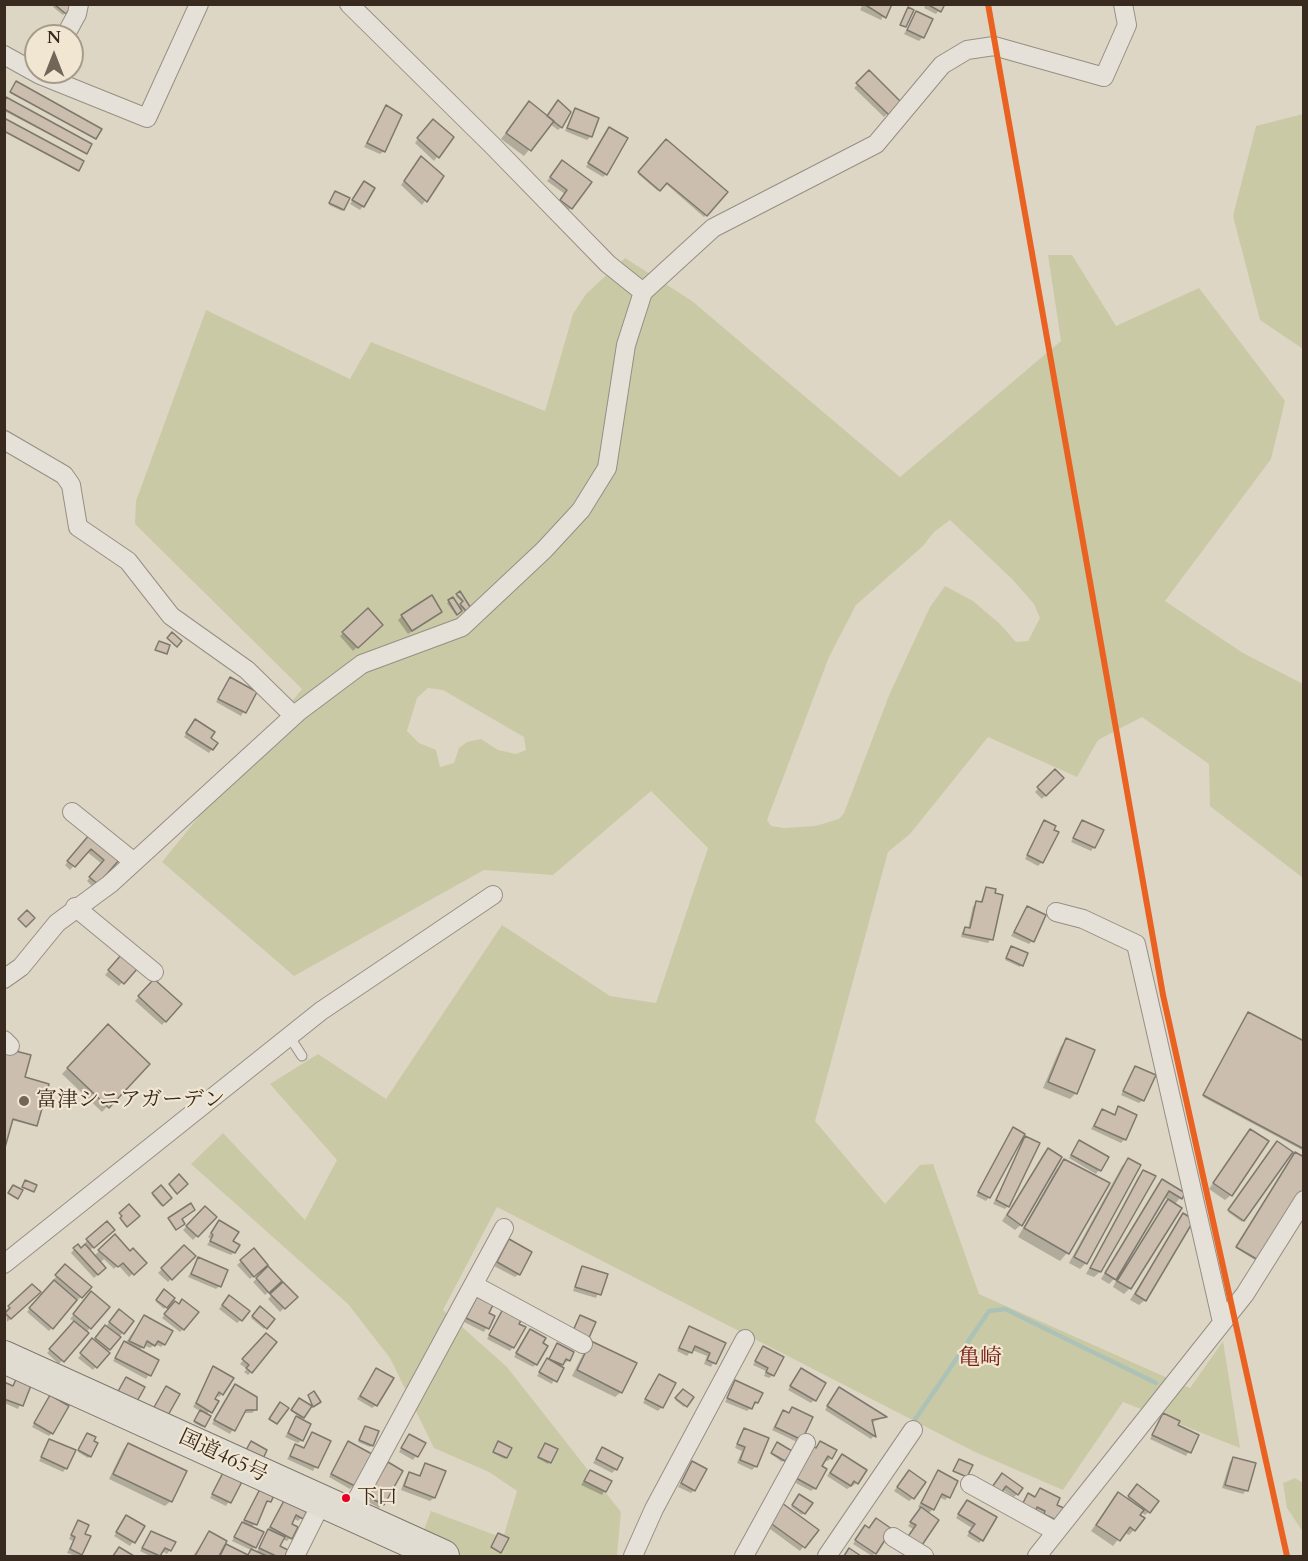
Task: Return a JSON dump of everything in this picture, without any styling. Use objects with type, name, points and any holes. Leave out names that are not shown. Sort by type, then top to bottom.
[{"type":"highway","name":"国道465号","points":[[4,1357],[443,1557]]},
{"type":"street","points":[[72,24],[79,4]]},
{"type":"street","points":[[67,84],[147,118],[199,4]]},
{"type":"street","points":[[349,4],[492,145],[608,264],[643,292]]},
{"type":"street","points":[[4,979],[21,967],[57,923],[75,907],[110,884],[294,716],[362,664],[462,627],[544,550],[581,510],[606,468],[626,345],[643,292],[712,228],[876,144],[942,65],[967,50],[994,46],[1104,77],[1127,25],[1123,4]]},
{"type":"street","points":[[4,55],[24,65]]},
{"type":"street","points":[[4,440],[64,475],[71,485],[78,527],[128,561],[159,604],[171,616],[247,670],[294,716]]},
{"type":"street","points":[[72,812],[134,862]]},
{"type":"street","points":[[4,1264],[289,1036],[378,971],[493,895]]},
{"type":"street","points":[[75,907],[154,972]]},
{"type":"street","points":[[1056,912],[1083,919],[1136,944],[1222,1322]]},
{"type":"street","points":[[1036,1557],[1245,1294],[1304,1200]]},
{"type":"street","points":[[295,1557],[336,1508],[474,1285],[504,1228]]},
{"type":"street","points":[[474,1285],[584,1344]]},
{"type":"street","points":[[633,1557],[654,1509],[746,1339]]},
{"type":"street","points":[[827,1557],[913,1430]]},
{"type":"street","points":[[744,1557],[806,1443]]},
{"type":"street","points":[[970,1484],[1055,1531]]},
{"type":"street","points":[[893,1537],[924,1557]]},
{"type":"lane","points":[[289,1036],[302,1056]]},
{"type":"green space","points":[[1304,114],[1303,354],[1303,349],[1260,320],[1233,216],[1256,126]]},
{"type":"green space","points":[[1048,255],[1072,255],[1116,326],[1199,288],[1285,401],[1271,459],[1165,601],[1243,653],[1303,684],[1303,878],[1210,806],[1209,764],[1142,717],[1098,740],[1077,777],[988,737],[910,834],[888,852],[815,1121],[885,1204],[920,1165],[933,1164],[979,1294],[1190,1388],[1223,1341],[1240,1448],[1123,1402],[1063,1490],[975,1452],[497,1207],[443,1310],[507,1367],[621,1512],[617,1556],[414,1556],[431,1511],[503,1538],[517,1491],[489,1472],[434,1448],[390,1358],[348,1304],[191,1164],[223,1133],[305,1220],[337,1160],[270,1084],[318,1054],[386,1099],[502,925],[610,996],[656,1003],[708,848],[651,791],[553,875],[484,870],[294,976],[162,862],[302,689],[135,524],[136,501],[206,310],[350,379],[371,342],[545,411],[573,314],[586,294],[625,258],[692,301],[900,477],[1061,341]],"holes":[[[950,520],[1013,580],[1034,604],[1040,618],[1028,641],[1016,642],[1000,624],[973,601],[945,586],[930,607],[890,693],[844,813],[839,819],[815,826],[784,828],[771,826],[767,820],[829,657],[856,605],[923,546],[934,532]],[[428,688],[443,690],[524,737],[526,750],[516,754],[498,750],[481,739],[467,742],[459,748],[454,763],[440,767],[436,750],[419,743],[407,731],[417,698]]]},
{"type":"green space","points":[[1295,1478],[1303,1483],[1303,1532],[1287,1508],[1283,1483]]},
{"type":"building","points":[[54,4],[73,4],[66,14]]},
{"type":"building","points":[[864,4],[892,4],[886,18]]},
{"type":"building","points":[[927,4],[945,4],[941,12]]},
{"type":"building","points":[[908,7],[914,10],[906,27],[900,25]]},
{"type":"building","points":[[916,11],[933,19],[924,38],[907,30]]},
{"type":"building","points":[[869,70],[901,102],[889,115],[856,83]]},
{"type":"building","points":[[16,81],[102,129],[96,139],[10,92]]},
{"type":"building","points":[[6,97],[92,144],[87,154],[4,109]]},
{"type":"building","points":[[558,100],[571,112],[562,128],[547,116]]},
{"type":"building","points":[[529,101],[554,121],[531,151],[506,133]]},
{"type":"building","points":[[386,105],[402,115],[385,152],[367,143]]},
{"type":"building","points":[[575,108],[599,118],[592,137],[567,128]]},
{"type":"building","points":[[4,118],[84,161],[79,171],[4,131]]},
{"type":"building","points":[[433,119],[454,137],[439,158],[417,138]]},
{"type":"building","points":[[609,127],[628,138],[607,175],[588,163]]},
{"type":"building","points":[[666,139],[728,192],[707,216],[667,183],[660,191],[638,172]]},
{"type":"building","points":[[421,156],[444,176],[427,202],[404,181]]},
{"type":"building","points":[[562,160],[592,182],[572,209],[560,200],[567,190],[550,177]]},
{"type":"building","points":[[364,181],[375,188],[364,207],[352,200]]},
{"type":"building","points":[[335,191],[350,198],[344,210],[329,203]]},
{"type":"building","points":[[460,591],[472,610],[468,613],[460,604],[463,601],[456,594]]},
{"type":"building","points":[[432,595],[442,612],[412,631],[401,615]]},
{"type":"building","points":[[453,597],[462,611],[457,615],[448,600]]},
{"type":"building","points":[[368,608],[383,625],[358,648],[342,632]]},
{"type":"building","points":[[172,632],[182,641],[177,647],[167,638]]},
{"type":"building","points":[[159,641],[170,645],[167,654],[155,650]]},
{"type":"building","points":[[230,677],[257,692],[246,713],[218,699]]},
{"type":"building","points":[[195,719],[215,732],[211,738],[218,743],[213,750],[186,733]]},
{"type":"building","points":[[1055,769],[1064,778],[1046,796],[1037,787]]},
{"type":"building","points":[[1044,820],[1056,826],[1054,830],[1059,832],[1043,863],[1027,855]]},
{"type":"building","points":[[1082,820],[1104,830],[1095,848],[1073,838]]},
{"type":"building","points":[[90,834],[120,859],[98,884],[89,877],[104,860],[91,849],[75,867],[67,861]]},
{"type":"building","points":[[986,887],[996,889],[995,893],[1003,895],[993,940],[963,934],[965,927],[970,928],[976,901],[982,902]]},
{"type":"building","points":[[1027,906],[1046,915],[1034,942],[1014,932]]},
{"type":"building","points":[[27,910],[35,918],[26,927],[18,919]]},
{"type":"building","points":[[1011,946],[1028,953],[1023,966],[1006,958]]},
{"type":"building","points":[[122,954],[138,968],[124,984],[108,970]]},
{"type":"building","points":[[154,979],[182,1004],[166,1022],[138,996]]},
{"type":"building","points":[[1248,1012],[1304,1041],[1304,1149],[1203,1095]]},
{"type":"building","points":[[108,1024],[150,1064],[109,1108],[67,1068]]},
{"type":"building","points":[[1066,1038],[1095,1050],[1077,1094],[1048,1082]]},
{"type":"building","name":"富津シニアガーデン","points":[[4,1048],[31,1055],[25,1077],[49,1084],[37,1126],[13,1119],[4,1151]]},
{"type":"building","points":[[1135,1066],[1156,1075],[1144,1101],[1123,1091]]},
{"type":"building","points":[[1118,1106],[1137,1115],[1126,1140],[1094,1126],[1102,1109],[1115,1115]]},
{"type":"building","points":[[1013,1127],[1025,1134],[990,1198],[978,1192]]},
{"type":"building","points":[[1250,1129],[1269,1141],[1232,1196],[1213,1183]]},
{"type":"building","points":[[1025,1136],[1040,1143],[1009,1207],[996,1200]]},
{"type":"building","points":[[1079,1140],[1109,1157],[1101,1171],[1071,1155]]},
{"type":"building","points":[[1277,1141],[1293,1152],[1244,1221],[1228,1210]]},
{"type":"building","points":[[1048,1148],[1062,1157],[1022,1226],[1007,1215]]},
{"type":"building","points":[[1295,1152],[1304,1157],[1304,1192],[1260,1261],[1236,1247]]},
{"type":"building","points":[[1128,1158],[1141,1165],[1087,1264],[1074,1257]]},
{"type":"building","points":[[1064,1159],[1110,1183],[1069,1254],[1024,1228]]},
{"type":"building","points":[[1143,1170],[1156,1176],[1101,1272],[1090,1268]]},
{"type":"building","points":[[179,1174],[188,1184],[177,1194],[169,1184]]},
{"type":"building","points":[[1162,1179],[1185,1193],[1182,1199],[1169,1191],[1116,1280],[1105,1273]]},
{"type":"building","points":[[25,1180],[37,1185],[34,1192],[22,1187]]},
{"type":"building","points":[[13,1185],[23,1190],[18,1199],[8,1193]]},
{"type":"building","points":[[161,1185],[172,1198],[163,1206],[152,1193]]},
{"type":"building","points":[[1168,1199],[1182,1208],[1131,1289],[1117,1281]]},
{"type":"building","points":[[191,1203],[195,1210],[182,1219],[185,1224],[176,1230],[168,1218]]},
{"type":"building","points":[[129,1204],[140,1216],[127,1227],[119,1213]]},
{"type":"building","points":[[205,1206],[217,1217],[198,1237],[186,1226]]},
{"type":"building","points":[[1183,1213],[1194,1220],[1146,1301],[1135,1294]]},
{"type":"building","points":[[219,1220],[239,1232],[233,1241],[240,1245],[235,1253],[210,1241],[213,1235],[211,1233]]},
{"type":"building","points":[[107,1221],[115,1230],[94,1248],[86,1239]]},
{"type":"building","points":[[115,1234],[130,1251],[133,1248],[147,1263],[134,1275],[123,1263],[118,1267],[98,1250]]},
{"type":"building","points":[[509,1239],[532,1252],[520,1275],[497,1262]]},
{"type":"building","points":[[78,1244],[81,1248],[85,1244],[106,1268],[98,1275],[73,1248]]},
{"type":"building","points":[[184,1245],[196,1256],[172,1280],[161,1268]]},
{"type":"building","points":[[254,1248],[268,1265],[254,1277],[240,1260]]},
{"type":"building","points":[[198,1257],[228,1270],[221,1287],[191,1274]]},
{"type":"building","points":[[65,1264],[92,1287],[82,1298],[55,1275]]},
{"type":"building","points":[[268,1266],[282,1281],[269,1293],[256,1278]]},
{"type":"building","points":[[582,1266],[608,1274],[601,1295],[575,1287]]},
{"type":"building","points":[[54,1280],[77,1300],[53,1329],[29,1308]]},
{"type":"building","points":[[283,1282],[298,1297],[285,1309],[270,1294]]},
{"type":"building","points":[[32,1284],[41,1292],[11,1319],[5,1313],[10,1308],[8,1306]]},
{"type":"building","points":[[164,1289],[175,1298],[167,1308],[156,1300]]},
{"type":"building","points":[[91,1291],[110,1307],[91,1329],[73,1314]]},
{"type":"building","points":[[229,1295],[250,1311],[242,1321],[222,1305]]},
{"type":"building","points":[[477,1297],[493,1305],[489,1313],[495,1316],[489,1329],[466,1318]]},
{"type":"building","points":[[182,1299],[199,1312],[184,1330],[164,1314],[175,1301],[179,1304]]},
{"type":"building","points":[[260,1306],[275,1319],[267,1329],[252,1316]]},
{"type":"building","points":[[119,1309],[134,1321],[124,1334],[109,1322]]},
{"type":"building","points":[[503,1309],[522,1319],[519,1324],[526,1327],[514,1348],[489,1335]]},
{"type":"building","points":[[144,1315],[173,1331],[165,1345],[158,1341],[155,1346],[147,1341],[144,1348],[129,1341]]},
{"type":"building","points":[[580,1315],[596,1322],[588,1340],[572,1333]]},
{"type":"building","points":[[74,1321],[89,1333],[64,1362],[49,1349]]},
{"type":"building","points":[[105,1325],[121,1337],[110,1350],[95,1338]]},
{"type":"building","points":[[689,1326],[726,1343],[716,1364],[707,1360],[710,1353],[695,1346],[692,1353],[679,1348]]},
{"type":"building","points":[[530,1329],[546,1338],[543,1343],[548,1346],[537,1365],[516,1353]]},
{"type":"building","points":[[266,1333],[277,1342],[252,1373],[246,1368],[249,1365],[242,1359]]},
{"type":"building","points":[[92,1338],[110,1353],[97,1368],[80,1353]]},
{"type":"building","points":[[124,1341],[159,1360],[151,1376],[115,1358]]},
{"type":"building","points":[[591,1341],[637,1363],[622,1393],[577,1370]]},
{"type":"building","points":[[557,1343],[574,1352],[570,1361],[566,1359],[563,1365],[549,1359]]},
{"type":"building","points":[[763,1346],[784,1357],[774,1376],[766,1372],[768,1368],[755,1361]]},
{"type":"building","points":[[547,1358],[564,1368],[557,1382],[539,1372]]},
{"type":"building","points":[[213,1366],[234,1378],[223,1395],[219,1392],[215,1399],[219,1401],[212,1413],[196,1403]]},
{"type":"building","points":[[376,1368],[394,1378],[377,1406],[360,1396]]},
{"type":"building","points":[[801,1368],[826,1383],[816,1401],[790,1386]]},
{"type":"building","points":[[659,1374],[676,1383],[663,1408],[645,1399]]},
{"type":"building","points":[[17,1377],[32,1383],[23,1406],[4,1399],[4,1382],[13,1386]]},
{"type":"building","points":[[126,1377],[145,1387],[135,1405],[116,1395]]},
{"type":"building","points":[[735,1380],[763,1393],[752,1409],[727,1398]]},
{"type":"building","points":[[235,1384],[257,1397],[257,1410],[246,1410],[235,1431],[214,1420]]},
{"type":"building","points":[[166,1386],[180,1394],[167,1417],[153,1409]]},
{"type":"building","points":[[839,1387],[887,1417],[872,1420],[876,1437],[827,1406]]},
{"type":"building","points":[[683,1389],[694,1397],[687,1407],[675,1398]]},
{"type":"building","points":[[314,1391],[321,1402],[313,1407],[308,1395]]},
{"type":"building","points":[[50,1395],[69,1406],[53,1434],[34,1423]]},
{"type":"building","points":[[299,1398],[312,1406],[304,1418],[291,1410]]},
{"type":"building","points":[[280,1402],[289,1408],[277,1424],[269,1419]]},
{"type":"building","points":[[792,1407],[813,1417],[802,1440],[775,1427],[783,1410],[789,1413]]},
{"type":"building","points":[[200,1410],[211,1416],[205,1427],[194,1421]]},
{"type":"building","points":[[1163,1413],[1180,1421],[1178,1425],[1199,1435],[1191,1453],[1152,1435]]},
{"type":"building","points":[[296,1416],[311,1424],[303,1441],[288,1433]]},
{"type":"building","points":[[365,1426],[379,1431],[373,1446],[359,1440]]},
{"type":"building","points":[[744,1428],[769,1438],[757,1467],[740,1460],[745,1447],[737,1444]]},
{"type":"building","points":[[312,1432],[331,1441],[318,1468],[290,1456],[295,1444],[304,1448]]},
{"type":"building","points":[[87,1433],[96,1437],[94,1441],[98,1443],[91,1457],[78,1450]]},
{"type":"building","points":[[409,1434],[426,1443],[418,1457],[401,1448]]},
{"type":"building","points":[[49,1439],[76,1450],[67,1469],[41,1457]]},
{"type":"building","points":[[251,1441],[267,1450],[262,1461],[245,1452]]},
{"type":"building","points":[[348,1441],[372,1454],[355,1486],[331,1474]]},
{"type":"building","points":[[498,1441],[512,1448],[507,1458],[493,1452]]},
{"type":"building","points":[[820,1441],[837,1450],[832,1459],[828,1456],[822,1466],[827,1469],[816,1489],[796,1478],[810,1444],[816,1448]]},
{"type":"building","points":[[777,1442],[792,1451],[785,1461],[771,1453]]},
{"type":"building","points":[[128,1443],[187,1471],[172,1502],[113,1474]]},
{"type":"building","points":[[545,1443],[558,1449],[551,1463],[538,1457]]},
{"type":"building","points":[[602,1447],[623,1458],[617,1470],[596,1459]]},
{"type":"building","points":[[842,1454],[867,1470],[858,1484],[854,1481],[851,1486],[830,1473]]},
{"type":"building","points":[[1233,1457],[1256,1463],[1248,1491],[1225,1485]]},
{"type":"building","points":[[959,1459],[973,1465],[967,1477],[953,1471]]},
{"type":"building","points":[[692,1461],[707,1469],[695,1491],[681,1483]]},
{"type":"building","points":[[388,1462],[403,1471],[384,1505],[367,1496]]},
{"type":"building","points":[[425,1463],[446,1471],[435,1498],[404,1486],[409,1472],[420,1476]]},
{"type":"building","points":[[227,1465],[246,1474],[231,1503],[212,1494]]},
{"type":"building","points":[[590,1470],[612,1481],[606,1492],[584,1481]]},
{"type":"building","points":[[909,1470],[926,1482],[914,1499],[897,1487]]},
{"type":"building","points":[[938,1470],[958,1481],[950,1498],[942,1494],[934,1510],[921,1503]]},
{"type":"building","points":[[1002,1473],[1023,1488],[1018,1495],[1006,1486],[999,1496],[990,1490]]},
{"type":"building","points":[[1137,1484],[1159,1501],[1150,1513],[1128,1496]]},
{"type":"building","points":[[261,1487],[275,1493],[271,1502],[267,1501],[257,1525],[244,1520]]},
{"type":"building","points":[[1040,1488],[1060,1498],[1057,1505],[1066,1509],[1060,1522],[1044,1514],[1045,1511],[1037,1507],[1033,1516],[1020,1509],[1028,1493],[1035,1497]]},
{"type":"building","points":[[1118,1492],[1144,1510],[1140,1515],[1145,1518],[1135,1531],[1130,1527],[1120,1541],[1096,1525]]},
{"type":"building","points":[[799,1494],[813,1503],[805,1514],[792,1505]]},
{"type":"building","points":[[287,1495],[309,1507],[303,1519],[296,1515],[292,1524],[298,1527],[292,1539],[270,1527]]},
{"type":"building","points":[[967,1500],[997,1517],[983,1541],[969,1532],[975,1524],[958,1514]]},
{"type":"building","points":[[782,1503],[819,1530],[805,1548],[769,1522]]},
{"type":"building","points":[[921,1507],[939,1520],[920,1548],[907,1538],[916,1525],[910,1522]]},
{"type":"building","points":[[126,1515],[145,1526],[135,1543],[116,1532]]},
{"type":"building","points":[[876,1518],[892,1529],[876,1554],[855,1540],[865,1525],[869,1528]]},
{"type":"building","points":[[78,1520],[89,1525],[85,1534],[91,1536],[82,1555],[70,1549],[75,1537],[71,1535]]},
{"type":"building","points":[[242,1522],[264,1532],[256,1548],[234,1537]]},
{"type":"building","points":[[268,1529],[285,1537],[280,1546],[288,1550],[285,1556],[276,1556],[259,1548]]},
{"type":"building","points":[[151,1531],[176,1542],[171,1551],[165,1548],[160,1556],[142,1548]]},
{"type":"building","points":[[209,1531],[227,1541],[219,1556],[195,1556]]},
{"type":"building","points":[[498,1533],[509,1538],[501,1553],[491,1547]]},
{"type":"building","points":[[226,1544],[248,1555],[251,1549],[267,1556],[220,1556]]},
{"type":"building","points":[[119,1547],[134,1556],[113,1556]]},
{"type":"building","points":[[849,1548],[861,1556],[844,1556]]},
{"type":"waterway","points":[[912,1424],[989,1311],[1005,1309],[1156,1383]]},
{"type":"transit line","points":[[988,4],[1163,995],[1287,1556]]},
{"type":"place","name":"富津シニアガーデン","points":[[24,1101]]},
{"type":"place","name":"下口","points":[[346,1498]]},
{"type":"district","name":"亀崎","points":[[980,1359]]}]
